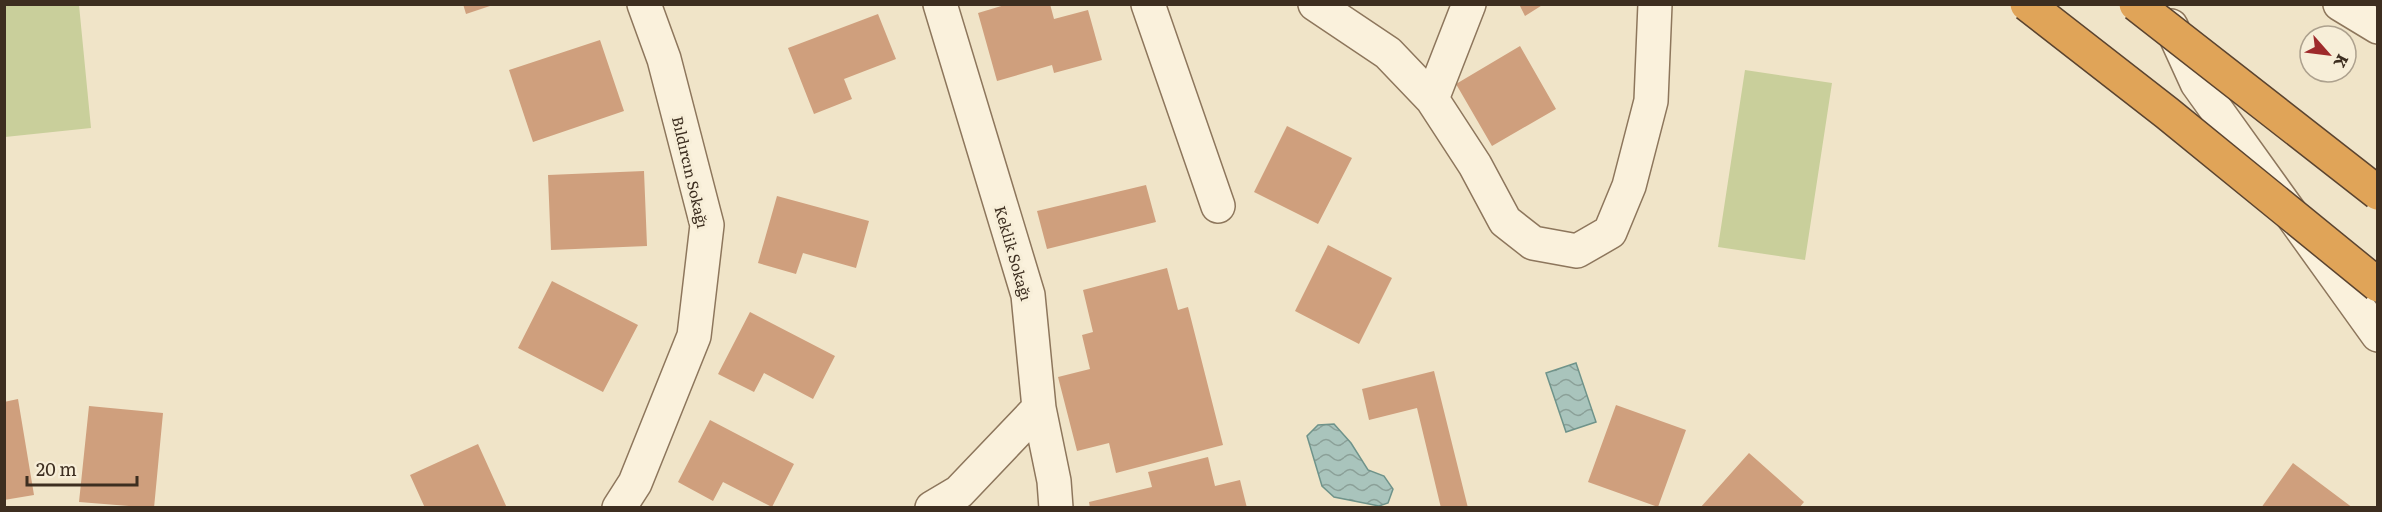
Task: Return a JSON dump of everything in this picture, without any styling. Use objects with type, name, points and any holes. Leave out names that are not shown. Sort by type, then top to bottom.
[{"type":"highway","points":[[2027,4],[2167,113],[2378,285]]},
{"type":"highway","points":[[2136,4],[2378,193]]},
{"type":"street","name":"Bıldırcın Sokağı","points":[[619,507],[635,483],[694,336],[707,225],[664,59],[644,4]]},
{"type":"street","name":"Keklik Sokağı","points":[[940,4],[1028,296],[1039,408],[1054,481],[1056,507]]},
{"type":"street","points":[[1148,4],[1218,206]]},
{"type":"street","points":[[1315,4],[1388,53],[1432,99],[1475,165],[1505,221],[1533,243],[1577,251],[1610,231],[1629,186],[1651,101],[1655,4]]},
{"type":"street","points":[[1432,99],[1469,4]]},
{"type":"street","points":[[2162,4],[2197,83],[2378,335]]},
{"type":"street","points":[[2340,4],[2378,27]]},
{"type":"street","points":[[932,507],[959,492],[1039,408]]},
{"type":"green space","points":[[5,4],[79,5],[91,128],[5,137]]},
{"type":"green space","points":[[1745,70],[1832,83],[1805,260],[1718,247]]},
{"type":"water","points":[[1576,363],[1596,422],[1566,432],[1546,373]]},
{"type":"water","points":[[1334,424],[1351,443],[1368,470],[1384,476],[1393,489],[1388,503],[1379,506],[1334,497],[1322,486],[1307,436],[1318,425]]},
{"type":"building","points":[[463,4],[493,4],[493,5],[466,14]]},
{"type":"building","points":[[1008,4],[1050,4],[1054,19],[1088,10],[1102,60],[1054,73],[1052,65],[997,81],[978,13]]},
{"type":"building","points":[[1519,4],[1544,4],[1525,16]]},
{"type":"building","points":[[878,14],[896,59],[844,79],[852,99],[814,114],[788,48]]},
{"type":"building","points":[[600,40],[624,111],[533,142],[509,70]]},
{"type":"building","points":[[1520,46],[1556,109],[1492,146],[1456,84]]},
{"type":"building","points":[[1287,126],[1352,158],[1318,224],[1254,192]]},
{"type":"building","points":[[644,171],[647,246],[551,250],[548,175]]},
{"type":"building","points":[[1146,185],[1156,222],[1047,249],[1037,211]]},
{"type":"building","points":[[777,196],[869,221],[856,268],[803,253],[796,274],[758,263]]},
{"type":"building","points":[[1328,245],[1392,278],[1359,344],[1295,311]]},
{"type":"building","points":[[1167,268],[1178,310],[1188,307],[1223,445],[1116,473],[1109,443],[1077,451],[1058,377],[1090,369],[1082,335],[1093,332],[1083,290]]},
{"type":"building","points":[[552,281],[638,325],[603,392],[518,348]]},
{"type":"building","points":[[750,312],[835,356],[813,399],[764,373],[754,392],[718,374]]},
{"type":"building","points":[[1434,371],[1468,508],[1441,508],[1417,408],[1369,420],[1362,389]]},
{"type":"building","points":[[18,399],[34,495],[4,500],[4,402]]},
{"type":"building","points":[[1616,405],[1686,430],[1658,507],[1588,482]]},
{"type":"building","points":[[89,406],[163,413],[154,508],[79,502]]},
{"type":"building","points":[[710,420],[794,464],[772,507],[723,482],[713,501],[678,482]]},
{"type":"building","points":[[478,444],[507,508],[425,508],[410,475]]},
{"type":"building","points":[[1749,453],[1804,502],[1799,508],[1700,508]]},
{"type":"building","points":[[1208,457],[1215,486],[1240,480],[1247,508],[1090,508],[1089,502],[1152,487],[1148,472]]},
{"type":"building","points":[[2293,463],[2353,508],[2261,508]]}]
